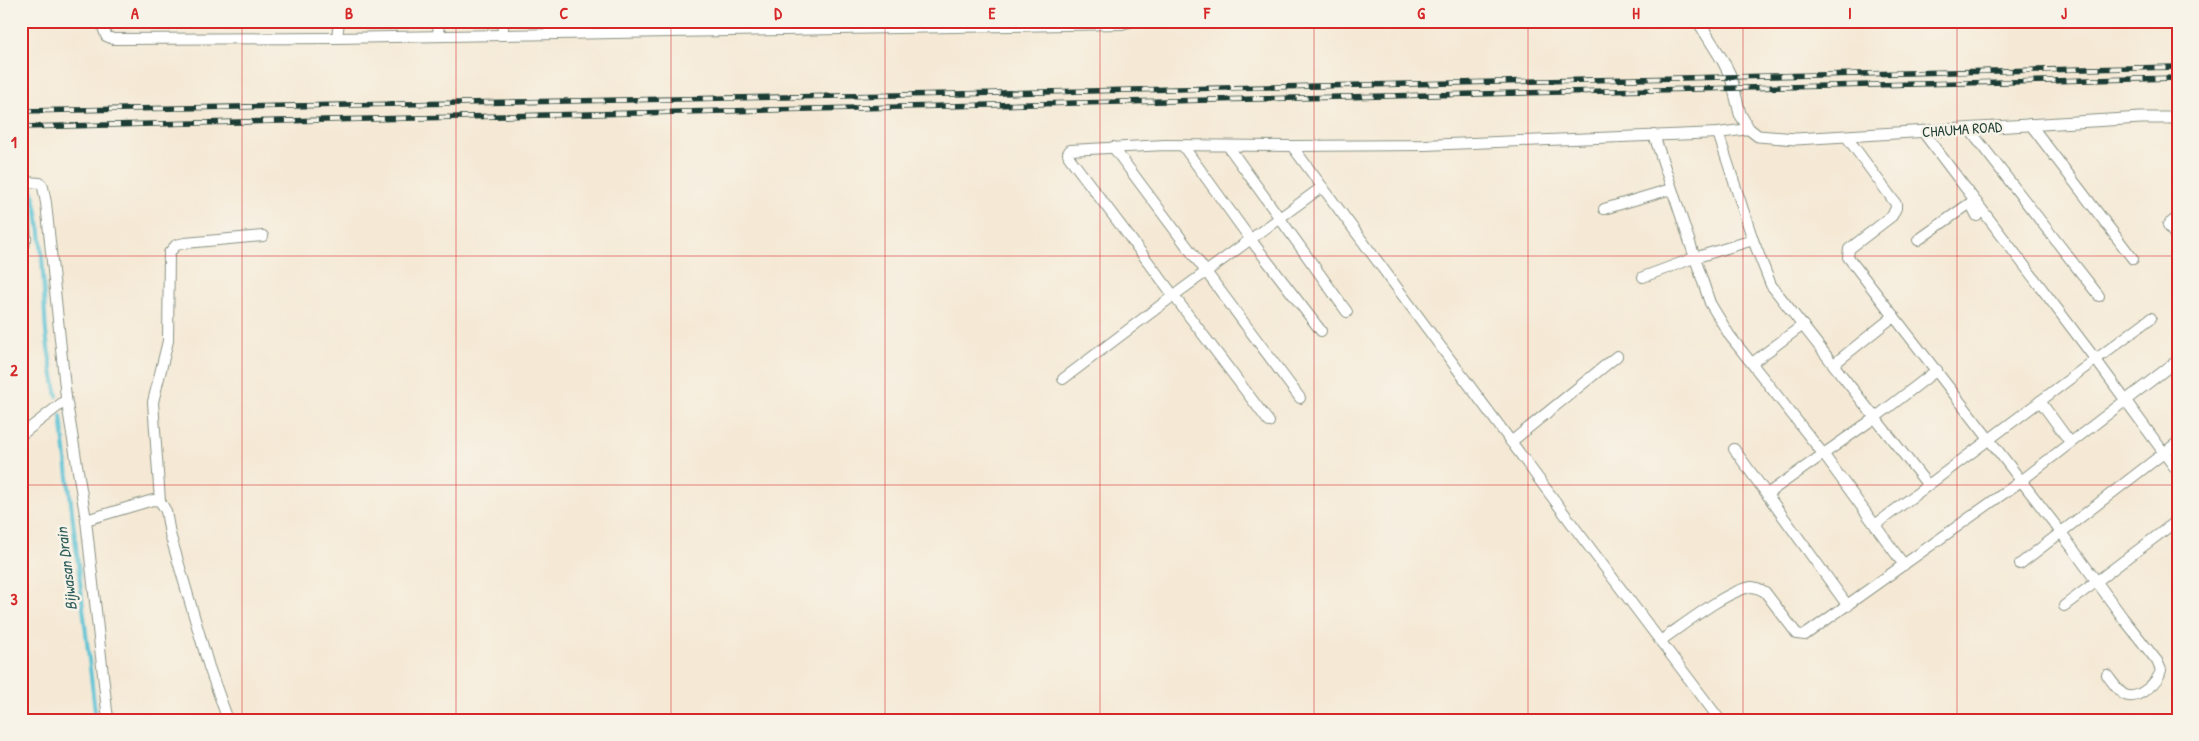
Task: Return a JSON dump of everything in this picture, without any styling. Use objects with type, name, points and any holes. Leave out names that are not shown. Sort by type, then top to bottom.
[{"type":"street","points":[[101,21],[106,36],[112,39],[337,38],[1112,24],[1133,21]]},
{"type":"street","points":[[337,38],[338,21]]},
{"type":"street","points":[[438,36],[439,21]]},
{"type":"street","points":[[502,35],[504,21]]},
{"type":"street","points":[[1269,422],[1068,153],[1072,150],[1113,147],[1228,146],[1250,144],[1292,146],[1425,145],[1718,133],[1749,129],[1740,114],[1731,77],[1698,21]]},
{"type":"street","name":"CHAUMA ROAD","points":[[1749,129],[1758,136],[1778,138],[1923,132],[2141,118],[2178,118]]},
{"type":"street","points":[[2030,124],[2133,259]]},
{"type":"street","points":[[1969,129],[2099,296]]},
{"type":"street","points":[[1923,132],[1974,208]]},
{"type":"street","points":[[1718,133],[1753,240],[1771,285],[1927,484]]},
{"type":"street","points":[[1654,135],[1694,258],[1710,303],[1717,316],[1824,455],[1904,566]]},
{"type":"street","points":[[1846,136],[1896,204],[1892,216],[1849,248],[1848,258],[1937,370],[2060,531],[2122,618],[2157,661],[2161,670],[2156,681],[2135,696],[2130,697],[2124,695],[2107,675]]},
{"type":"street","points":[[1182,146],[1321,331]]},
{"type":"street","points":[[1228,146],[1347,312]]},
{"type":"street","points":[[1292,146],[1720,720]]},
{"type":"street","points":[[1113,147],[1300,398]]},
{"type":"street","points":[[21,250],[26,239],[22,188],[30,182],[40,183],[43,187],[66,400],[86,520],[108,720]]},
{"type":"street","points":[[1063,379],[1322,187]]},
{"type":"street","points":[[1604,209],[1671,189]]},
{"type":"street","points":[[1959,191],[2096,360],[2178,472]]},
{"type":"street","points":[[1918,240],[1974,208]]},
{"type":"street","points":[[2178,217],[2168,226],[2178,240]]},
{"type":"street","points":[[228,720],[209,667],[170,534],[166,511],[160,501],[154,402],[168,341],[170,316],[169,253],[176,245],[263,236]]},
{"type":"street","points":[[1643,277],[1694,258],[1753,240]]},
{"type":"street","points":[[1834,364],[1894,316]]},
{"type":"street","points":[[1875,525],[1927,484],[2151,318]]},
{"type":"street","points":[[1752,363],[1803,325]]},
{"type":"street","points":[[1511,442],[1618,356]]},
{"type":"street","points":[[1660,641],[1728,596],[1758,587],[1765,592],[1797,634],[1805,635],[2021,481],[2178,360]]},
{"type":"street","points":[[1767,494],[1824,455],[1937,370]]},
{"type":"street","points":[[21,435],[66,400]]},
{"type":"street","points":[[2040,401],[2070,442]]},
{"type":"street","points":[[2020,564],[2060,531],[2178,442]]},
{"type":"street","points":[[1734,450],[1848,606]]},
{"type":"street","points":[[86,520],[153,500],[160,501]]},
{"type":"street","points":[[2064,606],[2178,520]]},
{"type":"waterway","name":"Bijwasan Drain","points":[[21,173],[27,173],[37,212],[42,251],[46,332],[57,396]]},
{"type":"waterway","name":"Bijwasan Drain","points":[[61,416],[96,720]]},
{"type":"railway","points":[[21,111],[955,94],[2178,67]]},
{"type":"railway","points":[[21,127],[2178,78]]}]
